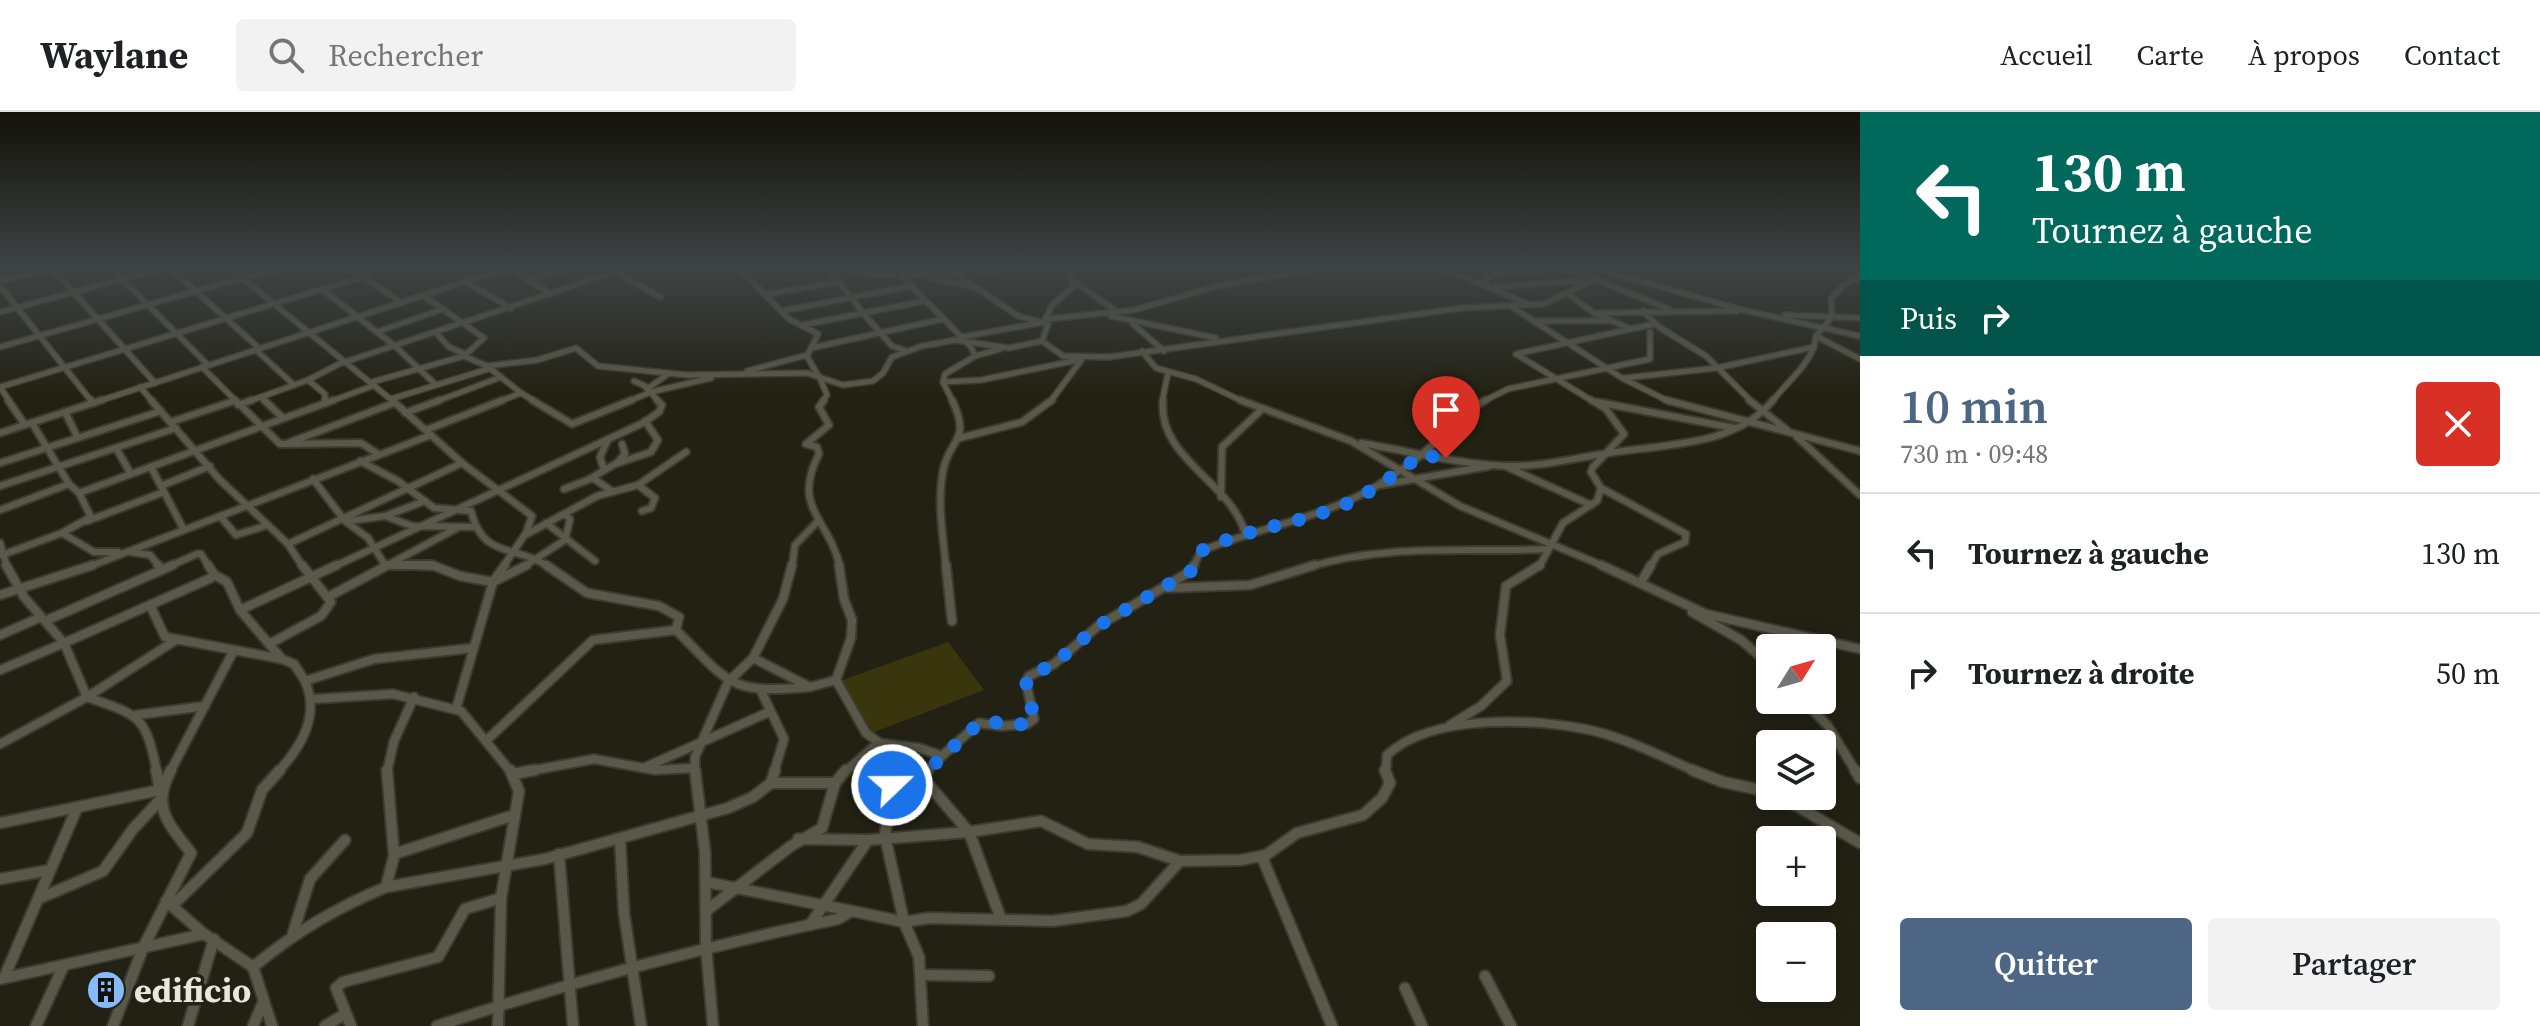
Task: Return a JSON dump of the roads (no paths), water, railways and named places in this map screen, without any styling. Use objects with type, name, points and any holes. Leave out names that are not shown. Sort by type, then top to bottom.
[{"type":"street","points":[[19,311],[93,403]]},
{"type":"street","points":[[90,311],[155,383]]},
{"type":"street","points":[[0,347],[128,311]]},
{"type":"street","points":[[154,311],[259,427],[284,445],[361,443],[378,454]]},
{"type":"street","points":[[218,311],[294,385]]},
{"type":"street","points":[[87,521],[90,513],[79,493],[69,484],[48,449],[0,387],[251,311]]},
{"type":"street","points":[[283,311],[373,383],[462,463],[499,488],[532,516],[525,535],[493,582],[456,709]]},
{"type":"street","points":[[350,311],[396,347],[436,385]]},
{"type":"street","points":[[0,433],[378,311]]},
{"type":"street","points":[[377,332],[438,311]]},
{"type":"street","points":[[79,493],[373,383],[464,355],[484,340],[445,311]]},
{"type":"street","points":[[0,486],[261,397],[308,380],[346,361],[503,311]]},
{"type":"street","points":[[738,375],[807,355],[818,334],[782,311]]},
{"type":"street","points":[[861,311],[892,346],[904,350]]},
{"type":"street","points":[[801,325],[875,311]]},
{"type":"street","points":[[935,311],[974,349],[975,356]]},
{"type":"street","points":[[1011,311],[1018,316],[1045,320]]},
{"type":"street","points":[[1045,320],[1049,311]]},
{"type":"street","points":[[284,445],[436,385],[488,368],[537,360],[576,348],[598,366],[717,375],[818,375],[843,385],[873,381],[883,373],[892,357],[904,350],[1045,320],[1122,311]]},
{"type":"street","points":[[943,382],[981,380],[1065,359],[1164,351],[1437,311]]},
{"type":"street","points":[[1516,311],[1622,378],[1687,409],[1860,451]]},
{"type":"street","points":[[1591,311],[1634,330],[1669,335]]},
{"type":"street","points":[[1643,311],[1669,335],[1712,361],[1763,413],[1791,433],[1860,495]]},
{"type":"street","points":[[1594,313],[1654,311]]},
{"type":"street","points":[[1724,311],[1751,311],[1860,336]]},
{"type":"street","points":[[1378,485],[1501,466],[1564,463],[1607,453],[1685,443],[1736,429],[1763,413],[1787,382],[1803,371],[1816,336],[1832,317],[1832,311]]},
{"type":"street","points":[[1117,312],[1164,351]]},
{"type":"street","points":[[1093,313],[1223,340]]},
{"type":"street","points":[[1771,315],[1860,318]]},
{"type":"street","points":[[811,348],[943,319]]},
{"type":"street","points":[[1042,341],[1048,324],[1045,320]]},
{"type":"street","points":[[1574,320],[1587,328],[1587,337]]},
{"type":"street","points":[[1533,321],[1609,321]]},
{"type":"street","points":[[1641,582],[1658,554],[1685,542],[1686,534],[1673,524],[1601,488],[1591,472],[1624,434],[1611,413],[1516,354],[1566,340],[1654,324]]},
{"type":"street","points":[[415,331],[424,338]]},
{"type":"street","points":[[892,785],[923,775],[979,723],[986,721],[1001,726],[1027,724],[1034,719],[1026,682],[1029,676],[1054,664],[1083,637],[1191,571],[1201,551],[1245,533],[1325,512],[1378,485],[1421,455],[1463,411],[1508,389],[1650,358],[1650,332]]},
{"type":"street","points":[[437,334],[449,347],[488,368],[568,425],[647,389],[669,373]]},
{"type":"street","points":[[1816,336],[1860,359]]},
{"type":"street","points":[[964,339],[1004,348]]},
{"type":"street","points":[[952,621],[941,522],[943,468],[960,438],[959,415],[943,382],[945,374],[975,356],[1042,341],[1065,359],[1071,369]]},
{"type":"street","points":[[1622,378],[1716,368],[1814,347]]},
{"type":"street","points":[[1142,351],[1154,367],[1196,379],[1261,410],[1351,441],[1375,453],[1396,471],[1460,506],[1549,547],[1641,582],[1741,640],[1756,653]]},
{"type":"street","points":[[807,355],[827,395],[819,407],[829,425],[806,444],[817,447],[819,454],[805,487],[839,562],[844,599],[852,620],[851,638],[836,680],[866,733],[923,775],[969,832],[1001,919]]},
{"type":"street","points":[[960,438],[1004,428],[1028,418],[1050,403],[1071,369],[1085,359]]},
{"type":"street","points":[[1635,362],[1637,386]]},
{"type":"street","points":[[1168,373],[1162,410],[1169,437],[1242,520],[1245,533]]},
{"type":"street","points":[[647,389],[717,375]]},
{"type":"street","points":[[405,413],[501,377]]},
{"type":"street","points":[[647,379],[647,389]]},
{"type":"street","points":[[308,380],[325,394],[325,403]]},
{"type":"street","points":[[240,610],[645,421],[662,405],[634,381]]},
{"type":"street","points":[[140,387],[265,526],[288,544],[328,597],[330,607],[321,616],[269,644]]},
{"type":"street","points":[[0,595],[127,552],[247,506],[521,393]]},
{"type":"street","points":[[261,397],[283,418]]},
{"type":"street","points":[[1595,401],[1736,429]]},
{"type":"street","points":[[1221,497],[1222,447],[1261,410]]},
{"type":"street","points":[[0,463],[161,411]]},
{"type":"street","points":[[65,412],[78,438]]},
{"type":"street","points":[[588,480],[615,464],[651,452],[658,440],[645,421]]},
{"type":"street","points":[[604,470],[600,457],[608,438]]},
{"type":"street","points":[[1351,441],[1501,466],[1591,505]]},
{"type":"street","points":[[615,464],[625,454],[622,444]]},
{"type":"street","points":[[116,448],[131,474]]},
{"type":"street","points":[[525,535],[613,492],[638,485],[686,452]]},
{"type":"street","points":[[360,461],[406,487],[438,510],[471,511],[475,527],[489,545],[537,560],[587,593],[663,608],[679,617],[676,630]]},
{"type":"street","points":[[288,544],[345,521],[406,487],[462,463]]},
{"type":"street","points":[[2,555],[62,533],[210,466]]},
{"type":"street","points":[[151,467],[184,530]]},
{"type":"street","points":[[564,489],[593,478],[613,492]]},
{"type":"street","points":[[313,479],[345,521],[368,538],[385,565]]},
{"type":"street","points":[[0,510],[69,484]]},
{"type":"street","points":[[638,485],[655,498],[651,508],[642,511]]},
{"type":"street","points":[[798,839],[868,840],[885,836],[969,832],[1041,821],[1088,844],[1138,847],[1180,861],[1262,857],[1295,834],[1362,818],[1377,808],[1390,783],[1384,769],[1386,756],[1396,745],[1444,728],[1490,701],[1493,692],[1507,681],[1500,639],[1505,588],[1539,567],[1563,523],[1601,496],[1601,488]]},
{"type":"street","points":[[345,521],[385,516],[425,501]]},
{"type":"street","points":[[385,565],[432,565],[493,582],[537,560],[565,538],[570,519],[564,514]]},
{"type":"street","points":[[220,516],[236,535],[265,526]]},
{"type":"street","points":[[385,516],[400,524],[475,527]]},
{"type":"street","points":[[713,1026],[713,998],[706,946],[706,882],[694,768],[700,742],[728,682],[753,658],[787,589],[795,545],[818,521]]},
{"type":"street","points":[[546,523],[595,561]]},
{"type":"street","points":[[328,597],[457,528]]},
{"type":"street","points":[[62,533],[94,552],[150,555],[162,569]]},
{"type":"street","points":[[0,543],[2,555],[18,588],[64,643],[87,697],[136,715],[205,706]]},
{"type":"street","points":[[1162,589],[1196,584],[1250,585],[1334,559],[1425,548],[1487,552],[1549,547]]},
{"type":"street","points":[[0,635],[200,553],[215,575],[227,582],[240,610],[282,659]]},
{"type":"street","points":[[0,670],[215,575]]},
{"type":"street","points":[[1677,601],[1721,620],[1860,649]]},
{"type":"street","points":[[150,605],[165,637],[282,659],[294,664],[313,699],[300,748],[262,790],[247,833],[169,904]]},
{"type":"street","points":[[676,630],[728,682],[761,691],[810,687],[836,680]]},
{"type":"street","points":[[488,739],[593,640],[676,630]]},
{"type":"street","points":[[0,744],[87,697],[176,640]]},
{"type":"street","points":[[305,681],[374,659],[473,648]]},
{"type":"street","points":[[38,899],[103,871],[160,794],[233,652]]},
{"type":"street","points":[[753,658],[810,687]]},
{"type":"street","points":[[253,967],[293,933],[334,909],[386,887],[559,854],[700,816],[753,797],[771,783],[784,739],[761,691]]},
{"type":"street","points":[[313,699],[383,694],[414,697],[456,709],[465,713],[488,739],[513,774],[519,791],[501,898],[498,1026]]},
{"type":"street","points":[[386,887],[394,869],[396,830],[388,805],[388,765],[400,723],[414,697]]},
{"type":"street","points":[[644,768],[769,712]]},
{"type":"street","points":[[1816,714],[1828,726],[1860,778]]},
{"type":"street","points":[[113,1026],[143,948],[169,904],[191,853],[171,829],[160,794],[150,738],[136,715]]},
{"type":"street","points":[[1444,728],[1552,725],[1596,731],[1658,757],[1687,764],[1720,781],[1756,789]]},
{"type":"street","points":[[706,911],[736,891],[774,855],[826,824],[835,783],[855,760],[878,743],[919,748],[942,756]]},
{"type":"street","points":[[895,754],[885,836],[904,922],[919,957],[923,1026]]},
{"type":"street","points":[[513,774],[594,759],[644,768],[694,768]]},
{"type":"street","points":[[771,783],[835,783]]},
{"type":"street","points":[[0,822],[160,794]]},
{"type":"street","points":[[2,979],[77,808]]},
{"type":"street","points":[[1808,810],[1843,836],[1860,843]]},
{"type":"street","points":[[394,854],[514,815]]},
{"type":"street","points":[[620,839],[632,968],[641,1026]]},
{"type":"street","points":[[293,933],[299,906],[314,872],[345,840]]},
{"type":"street","points":[[810,925],[820,906],[868,840]]},
{"type":"street","points":[[559,854],[573,1026]]},
{"type":"street","points":[[1262,857],[1332,1026]]},
{"type":"street","points":[[706,882],[736,891],[904,922],[929,918],[1052,921],[1127,911],[1141,904],[1180,861]]},
{"type":"street","points":[[0,879],[50,870]]},
{"type":"street","points":[[351,1026],[336,996],[336,988],[343,982],[438,957],[462,912],[501,898]]},
{"type":"street","points":[[169,904],[253,967],[262,1005],[272,1026]]},
{"type":"street","points":[[437,1026],[463,1022],[497,1007],[570,984],[706,946],[838,919],[852,911]]},
{"type":"street","points":[[2,979],[209,937]]},
{"type":"street","points":[[188,1026],[209,937]]},
{"type":"street","points":[[36,1026],[64,965]]},
{"type":"street","points":[[921,975],[989,976]]},
{"type":"street","points":[[1485,976],[1511,1026]]},
{"type":"street","points":[[1405,988],[1422,1026]]},
{"type":"street","points":[[253,1026],[262,1005]]},
{"type":"street","points":[[325,1026],[345,1014]]},
{"type":"place","name":"edificio","points":[[106,990]]}]
